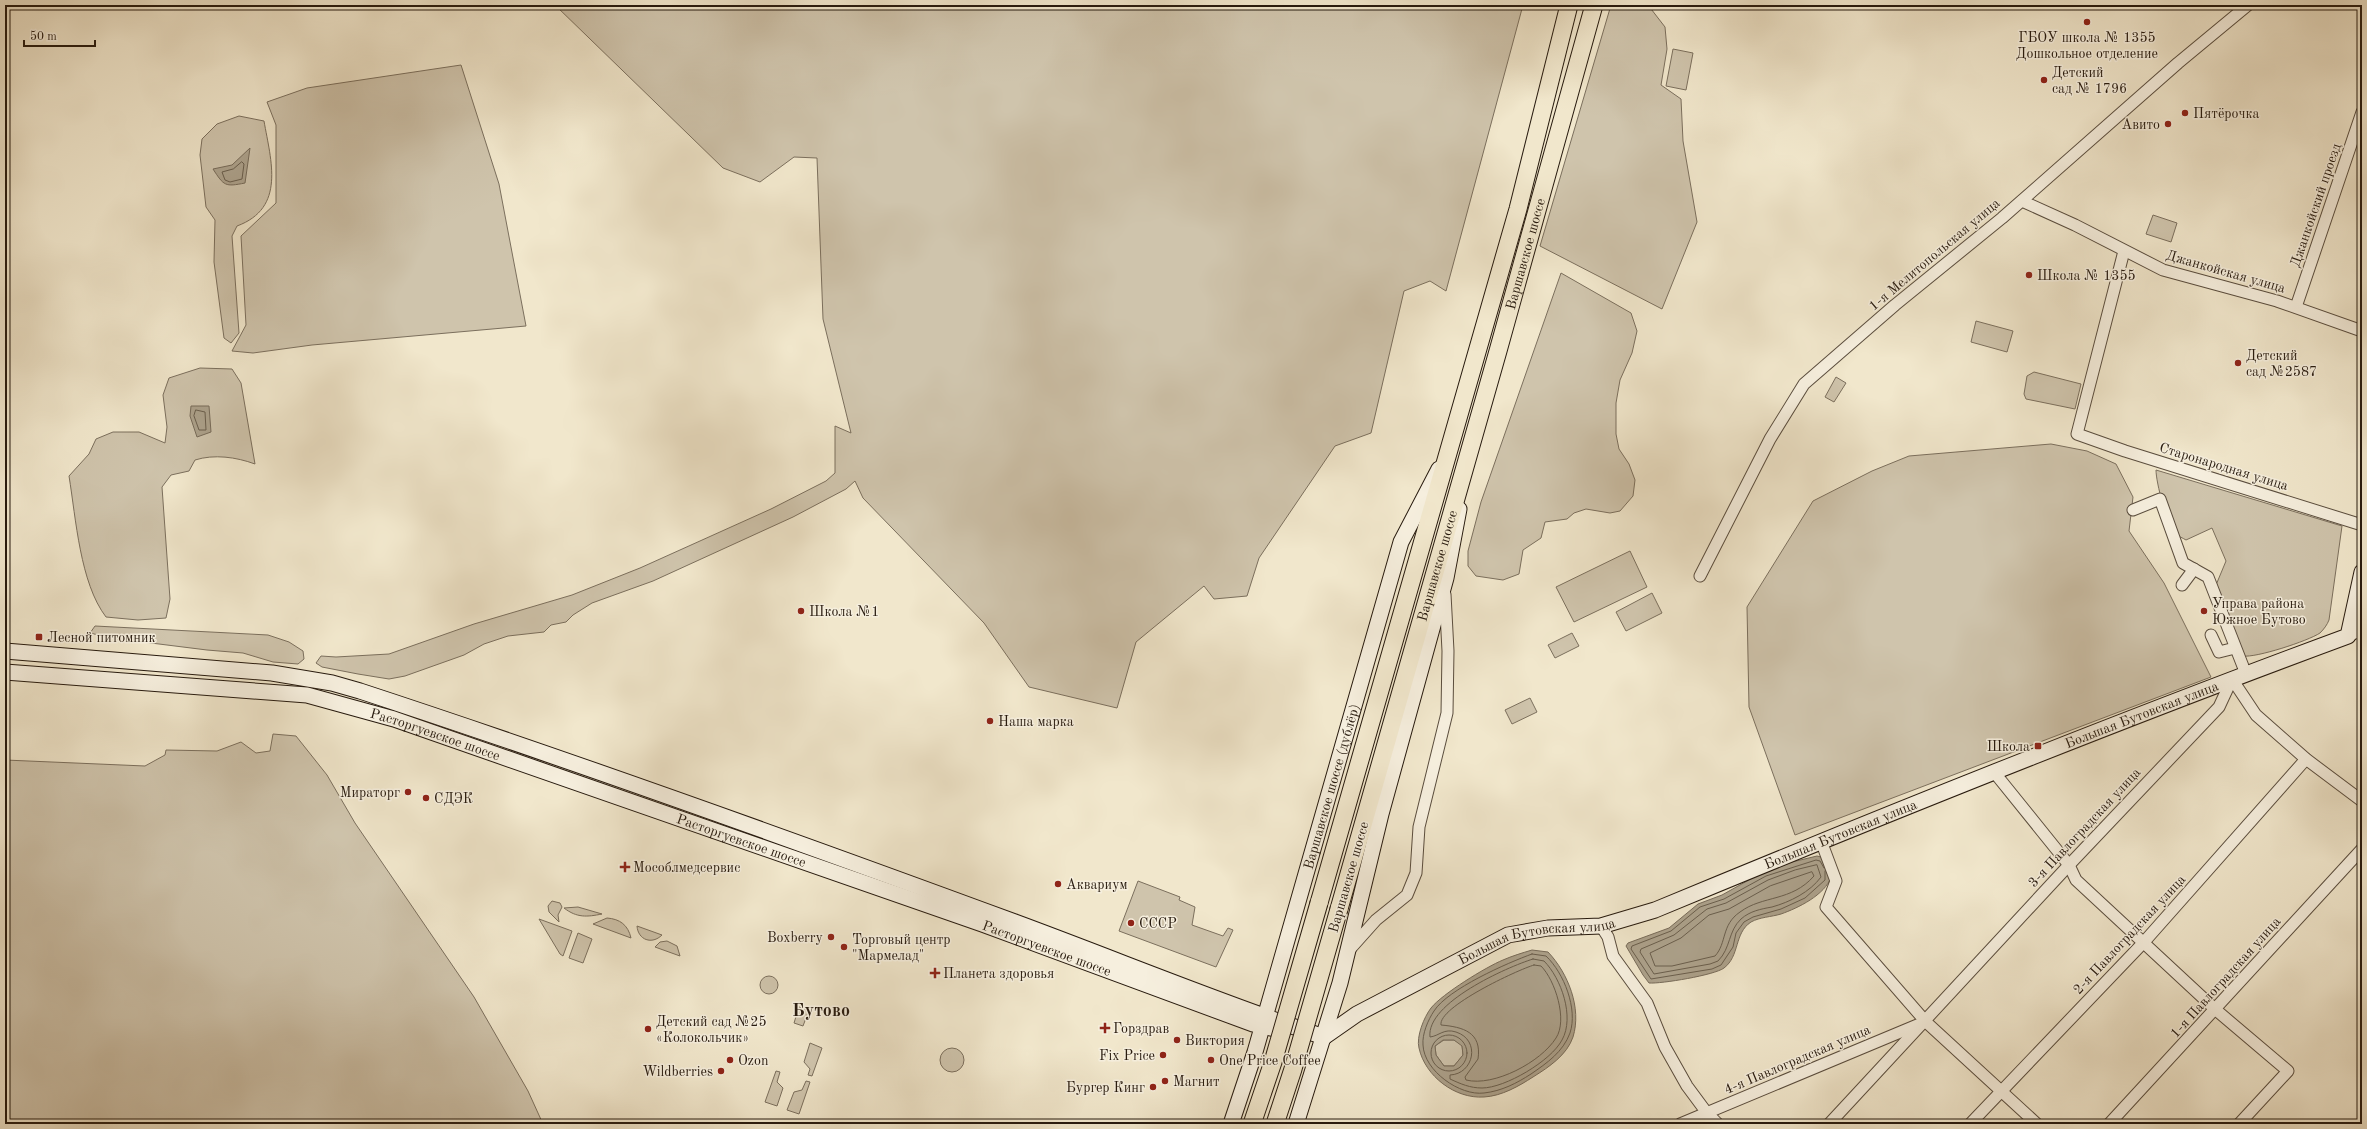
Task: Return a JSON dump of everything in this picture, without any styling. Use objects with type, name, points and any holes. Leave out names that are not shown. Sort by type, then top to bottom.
[{"type":"main road","name":"Варшавское шоссе","points":[[1252,1124],[1273,1062],[1446,455],[1518,209],[1569,5]]},
{"type":"main road","name":"Варшавское шоссе","points":[[1275,1124],[1293,1069],[1467,461],[1594,5]]},
{"type":"main road","name":"Варшавское шоссе (дублёр)","points":[[1231,1124],[1263,1022],[1401,542],[1446,455]]},
{"type":"main road","points":[[1296,1124],[1340,983],[1381,814],[1446,578],[1467,461]]},
{"type":"main road","points":[[2348,636],[2362,572]]},
{"type":"main road","name":"Большая Бутовская улица","points":[[1324,1037],[1366,1009],[1508,935],[1548,928],[1601,926],[1655,910],[1821,841],[1994,772],[2239,676],[2348,636]]},
{"type":"main road","name":"Расторгуевское шоссе","points":[[5,651],[290,676],[332,683],[360,691],[612,778],[993,914],[1263,1022]]},
{"type":"main road","name":"Расторгуевское шоссе","points":[[5,672],[307,695],[394,719],[1263,1022]]},
{"type":"main road","points":[[1340,983],[1340,996],[1342,1004],[1349,1010],[1366,1009]]},
{"type":"main road","points":[[1263,1022],[1324,1037]]},
{"type":"street","name":"1-я Мелитопольская улица","points":[[1700,576],[1770,440],[1804,384],[1895,304],[2022,201],[2178,63],[2248,5]]},
{"type":"street","name":"Джанкойский проезд","points":[[2296,307],[2362,112]]},
{"type":"street","name":"Джанкойская улица","points":[[2022,201],[2152,266],[2185,277],[2296,307],[2362,331]]},
{"type":"street","name":"Старонародная улица","points":[[2124,251],[2077,434],[2125,451],[2362,525]]},
{"type":"street","points":[[2133,510],[2160,499],[2183,563],[2208,577],[2236,648],[2239,676],[2256,714],[2306,759],[2362,801]]},
{"type":"street","points":[[2182,585],[2194,569]]},
{"type":"street","points":[[1348,952],[1376,920],[1407,895],[1416,873],[1419,827],[1447,713],[1446,578]]},
{"type":"street","name":"Большая Бутовская улица","points":[[2348,636],[2362,630]]},
{"type":"street","points":[[2211,635],[2219,652],[2236,648]]},
{"type":"street","name":"3-я Павлоградская улица","points":[[1829,1124],[1926,1022],[2069,865],[2219,707],[2239,676]]},
{"type":"street","name":"2-я Павлоградская улица","points":[[1970,1124],[2144,942],[2306,759]]},
{"type":"street","points":[[1994,772],[2069,865],[2076,880],[2216,1010],[2288,1071],[2239,1124]]},
{"type":"street","points":[[1821,841],[1836,881],[1826,908],[1926,1022],[2037,1124]]},
{"type":"street","name":"1-я Павлоградская улица","points":[[2109,1124],[2216,1010],[2362,849]]},
{"type":"street","points":[[1601,926],[1608,937],[1613,956],[1647,1003],[1665,1047],[1687,1086],[1707,1113],[1718,1124]]},
{"type":"street","name":"4-я Павлоградская улица","points":[[1680,1124],[1926,1022]]},
{"type":"shaded area","points":[[555,5],[1523,5],[1446,291],[1430,281],[1404,291],[1371,433],[1335,446],[1259,558],[1247,596],[1214,599],[1204,586],[1136,642],[1117,708],[1029,687],[984,623],[863,498],[855,481],[846,489],[793,517],[653,581],[592,603],[573,615],[566,622],[551,625],[544,632],[508,636],[484,644],[464,655],[405,676],[389,679],[322,667],[316,663],[321,656],[336,657],[389,654],[474,624],[572,595],[640,568],[771,509],[826,481],[835,473],[835,426],[851,433],[823,319],[817,158],[794,157],[760,182],[723,168]]},
{"type":"shaded area","points":[[1611,5],[1648,5],[1665,27],[1667,49],[1661,85],[1681,99],[1683,141],[1697,222],[1662,309],[1540,246]]},
{"type":"shaded area","points":[[1673,49],[1693,53],[1686,90],[1666,86]]},
{"type":"shaded area","points":[[461,65],[499,184],[526,326],[312,345],[253,353],[232,351],[246,325],[241,236],[276,203],[276,125],[267,102],[307,88]]},
{"type":"shaded area","points":[[239,116],[264,121],[270,152],[272,182],[269,195],[263,208],[253,218],[237,226],[232,236],[239,333],[231,343],[224,338],[214,262],[215,220],[206,207],[200,155],[202,139],[217,124]]},
{"type":"shaded area","points":[[2153,215],[2177,223],[2171,242],[2146,234]]},
{"type":"shaded area","points":[[1561,273],[1631,313],[1637,331],[1632,353],[1620,380],[1616,403],[1616,434],[1619,449],[1629,464],[1635,480],[1633,496],[1620,511],[1610,513],[1586,509],[1574,513],[1567,519],[1545,522],[1541,538],[1523,550],[1519,574],[1503,580],[1476,576],[1468,566],[1468,551],[1481,502]]},
{"type":"shaded area","points":[[1976,321],[2013,331],[2007,352],[1971,342]]},
{"type":"shaded area","points":[[200,368],[232,369],[241,383],[255,464],[225,457],[202,458],[195,460],[189,471],[171,475],[162,487],[170,599],[166,618],[138,620],[106,617],[97,603],[90,587],[80,550],[69,476],[89,454],[96,439],[113,432],[139,432],[165,443],[167,427],[163,395],[169,378]]},
{"type":"shaded area","points":[[2034,372],[2081,384],[2075,409],[2026,399],[2024,394],[2027,376]]},
{"type":"shaded area","points":[[1836,377],[1846,383],[1834,402],[1825,397]]},
{"type":"shaded area","points":[[2051,444],[2087,451],[2116,464],[2133,497],[2129,531],[2164,583],[2211,677],[1795,835],[1749,707],[1747,607],[1813,501],[1872,471],[1909,456]]},
{"type":"shaded area","points":[[2156,470],[2342,526],[2329,620],[2320,633],[2282,648],[2250,656],[2243,656],[2216,585],[2226,561],[2212,528],[2186,540],[2176,534],[2162,503]]},
{"type":"shaded area","points":[[1630,551],[1647,587],[1574,622],[1556,587]]},
{"type":"shaded area","points":[[1652,593],[1662,613],[1626,631],[1616,612]]},
{"type":"shaded area","points":[[95,626],[268,635],[289,642],[303,651],[304,659],[298,664],[273,662],[243,653],[111,638],[90,633]]},
{"type":"shaded area","points":[[1572,633],[1579,646],[1555,658],[1548,645]]},
{"type":"shaded area","points":[[1530,698],[1537,712],[1512,724],[1505,710]]},
{"type":"shaded area","points":[[445,725],[828,861],[827,862],[443,729]]},
{"type":"shaded area","points":[[273,734],[296,736],[327,775],[355,823],[474,997],[528,1091],[543,1124],[5,1124],[5,760],[145,766],[165,755],[166,750],[217,751],[241,742],[256,753],[270,751]]},
{"type":"shaded area","points":[[1138,881],[1180,897],[1179,900],[1195,907],[1192,925],[1223,936],[1228,928],[1233,930],[1216,967],[1119,931]]},
{"type":"shaded area","points":[[552,901],[560,903],[562,907],[558,915],[559,922],[549,912],[548,906]]},
{"type":"shaded area","points":[[578,907],[602,914],[582,916],[573,914],[564,908]]},
{"type":"shaded area","points":[[607,918],[620,921],[626,926],[631,938],[593,924]]},
{"type":"shaded area","points":[[539,919],[572,931],[563,956],[560,954]]},
{"type":"shaded area","points":[[637,926],[662,935],[654,940],[646,940],[640,935]]},
{"type":"shaded area","points":[[578,933],[592,939],[583,963],[569,958]]},
{"type":"shaded area","points":[[667,941],[677,946],[680,956],[655,947],[660,942]]},
{"type":"shaded area","points":[[769,976],[775,979],[778,985],[775,991],[769,994],[763,991],[760,985],[763,979]]},
{"type":"shaded area","points":[[799,1007],[809,1010],[803,1026],[794,1023]]},
{"type":"shaded area","points":[[1444,1040],[1454,1040],[1462,1045],[1463,1055],[1454,1066],[1444,1066],[1436,1055],[1435,1046]]},
{"type":"shaded area","points":[[810,1043],[822,1048],[812,1076],[808,1075],[810,1069],[804,1062]]},
{"type":"shaded area","points":[[952,1048],[961,1051],[964,1060],[961,1069],[952,1072],[943,1069],[940,1060],[943,1051]]},
{"type":"shaded area","points":[[776,1071],[780,1072],[777,1082],[783,1088],[777,1106],[765,1102]]},
{"type":"shaded area","points":[[806,1081],[810,1082],[799,1114],[787,1110],[794,1092],[802,1090]]},
{"type":"water","points":[[250,148],[245,183],[229,185],[223,182],[213,169],[232,165]]},
{"type":"water","points":[[191,406],[209,406],[211,432],[197,437],[190,416]]},
{"type":"water","points":[[1817,856],[1821,857],[1831,877],[1823,890],[1810,900],[1795,908],[1781,914],[1751,922],[1742,932],[1733,957],[1724,968],[1719,971],[1665,982],[1649,983],[1626,946],[1628,943],[1669,928],[1698,904],[1722,895],[1756,876],[1792,862]]},
{"type":"water","points":[[1532,950],[1548,952],[1562,970],[1567,980],[1576,1014],[1573,1037],[1570,1043],[1562,1055],[1551,1065],[1522,1084],[1504,1093],[1484,1097],[1473,1097],[1452,1090],[1435,1076],[1422,1058],[1418,1043],[1421,1027],[1426,1016],[1437,1002],[1465,981],[1495,963]],"holes":[[[1443,1040],[1454,1040],[1462,1046],[1463,1055],[1454,1066],[1444,1066],[1436,1055],[1435,1046]]]},
{"type":"place","name":"ГБОУ школа № 1355 Дошкольное отделение","points":[[2087,22]]},
{"type":"place","name":"Детский сад № 1796","points":[[2044,80]]},
{"type":"place","name":"Пятёрочка","points":[[2185,113]]},
{"type":"place","name":"Авито","points":[[2168,124]]},
{"type":"place","name":"Школа № 1355","points":[[2029,275]]},
{"type":"place","name":"Детский сад №2587","points":[[2238,363]]},
{"type":"place","name":"Школа №1","points":[[801,611]]},
{"type":"place","name":"Управа района Южное Бутово","points":[[2204,611]]},
{"type":"place","name":"Лесной питомник","points":[[39,637]]},
{"type":"place","name":"Наша марка","points":[[990,721]]},
{"type":"place","name":"Школа","points":[[2038,746]]},
{"type":"place","name":"Мираторг","points":[[408,792]]},
{"type":"place","name":"СДЭК","points":[[426,798]]},
{"type":"place","name":"Мособлмедсервис","points":[[625,867]]},
{"type":"place","name":"Аквариум","points":[[1058,884]]},
{"type":"place","name":"СССР","points":[[1131,923]]},
{"type":"place","name":"Boxberry","points":[[831,937]]},
{"type":"place","name":"Торговый центр \"Мармелад\"","points":[[844,947]]},
{"type":"place","name":"Планета здоровья","points":[[935,973]]},
{"type":"place","name":"Горздрав","points":[[1105,1028]]},
{"type":"place","name":"Детский сад №25 «Колокольчик»","points":[[648,1029]]},
{"type":"place","name":"Виктория","points":[[1177,1040]]},
{"type":"place","name":"Fix Price","points":[[1163,1055]]},
{"type":"place","name":"Ozon","points":[[730,1060]]},
{"type":"place","name":"One Price Coffee","points":[[1211,1060]]},
{"type":"place","name":"Wildberries","points":[[721,1071]]},
{"type":"place","name":"Магнит","points":[[1165,1081]]},
{"type":"place","name":"Бургер Кинг","points":[[1153,1087]]},
{"type":"district","name":"Бутово","points":[[821,1010]]}]
